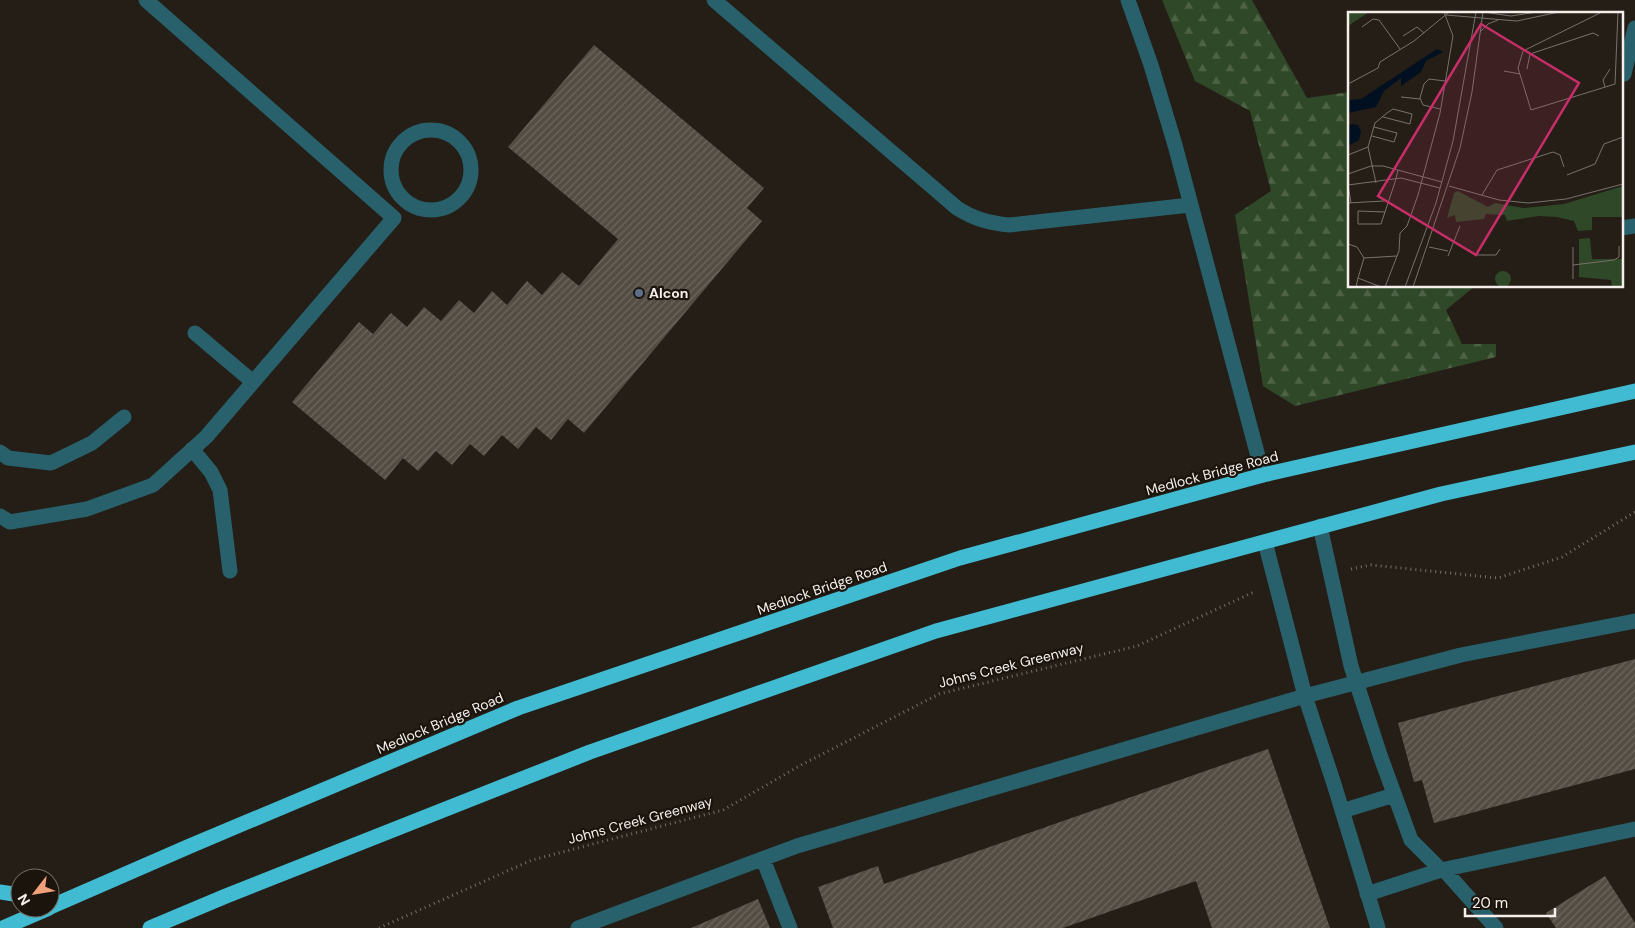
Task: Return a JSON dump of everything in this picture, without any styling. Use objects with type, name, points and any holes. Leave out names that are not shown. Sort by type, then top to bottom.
[{"type":"highway","name":"Medlock Bridge Road","points":[[60,903],[518,708],[960,558],[1263,475],[1635,391]]},
{"type":"highway","points":[[150,928],[590,752],[945,628],[1441,494],[1635,452]]},
{"type":"highway","points":[[60,899],[67,900]]},
{"type":"highway","name":"Medlock Bridge Road","points":[[3,928],[26,918]]},
{"type":"lane","points":[[146,0],[394,218]]},
{"type":"lane","points":[[714,0],[957,208],[983,222],[1009,225],[1190,205]]},
{"type":"lane","points":[[1128,0],[1151,65],[1174,145],[1263,475]]},
{"type":"lane","points":[[1624,74],[1635,28]]},
{"type":"lane","points":[[434,130],[446,132],[458,140],[466,150],[471,163],[471,176],[466,189],[458,199],[447,206],[434,209],[421,208],[409,203],[400,194],[394,182],[391,170],[393,157],[400,145],[409,136],[421,131],[434,130]]},
{"type":"lane","points":[[0,516],[10,522],[87,509],[152,485],[206,437],[394,218],[409,203]]},
{"type":"lane","points":[[1622,228],[1635,226]]},
{"type":"lane","points":[[196,332],[253,382]]},
{"type":"lane","points":[[0,452],[8,458],[51,463],[92,444],[124,417]]},
{"type":"lane","points":[[192,449],[212,472],[220,490],[230,571]]},
{"type":"lane","points":[[1320,526],[1351,666],[1411,840],[1441,870],[1445,871],[1496,928]]},
{"type":"lane","points":[[1264,542],[1305,696],[1378,928]]},
{"type":"lane","points":[[578,928],[797,846],[1305,696],[1461,655],[1635,621]]},
{"type":"lane","points":[[1342,811],[1394,795]]},
{"type":"lane","points":[[1367,894],[1441,870],[1635,830]]},
{"type":"lane","points":[[764,858],[790,928]]},
{"type":"path","points":[[1330,572],[1371,565],[1498,578],[1562,557],[1635,512]]},
{"type":"path","name":"Johns Creek Greenway","points":[[379,928],[532,860],[723,810],[803,764],[939,694],[1137,646],[1275,582]]},
{"type":"green space","points":[[1162,0],[1252,0],[1307,98],[1348,92],[1348,288],[1473,288],[1446,310],[1462,344],[1496,344],[1496,357],[1295,406],[1263,386],[1235,215],[1271,191],[1250,111],[1195,81]]},
{"type":"building","points":[[594,45],[764,188],[747,208],[762,221],[584,433],[568,419],[551,440],[536,427],[518,449],[502,435],[484,456],[470,444],[452,465],[436,451],[418,471],[403,458],[385,480],[292,402],[359,322],[373,334],[391,313],[407,327],[424,307],[441,321],[459,300],[474,313],[492,291],[507,305],[527,281],[542,295],[562,272],[579,286],[618,239],[508,147]]},
{"type":"building","points":[[1635,659],[1635,769],[1434,823],[1422,780],[1414,782],[1398,723]]},
{"type":"building","points":[[1268,749],[1330,928],[1212,928],[1196,881],[1063,928],[833,928],[818,887],[878,866],[884,884]]},
{"type":"building","points":[[1605,876],[1635,923],[1635,928],[1556,928],[1546,913]]},
{"type":"building","points":[[758,899],[770,928],[691,928]]},
{"type":"place","name":"Alcon","points":[[639,293]]}]
